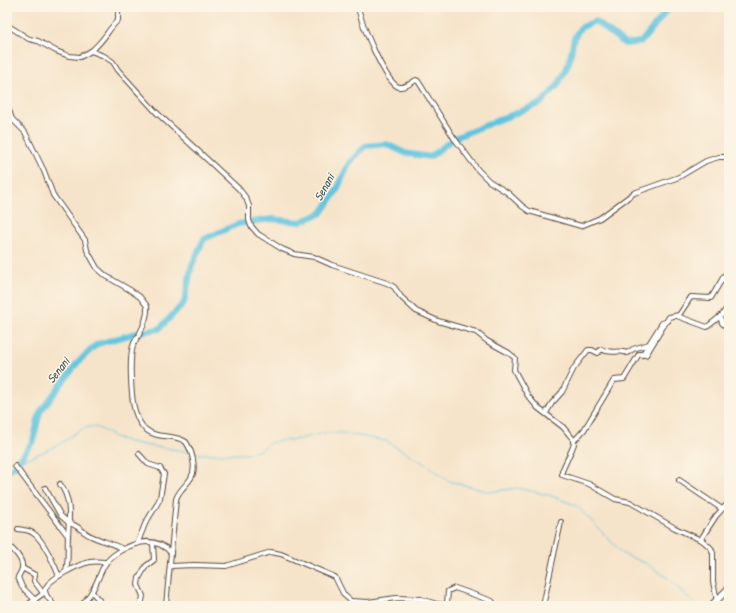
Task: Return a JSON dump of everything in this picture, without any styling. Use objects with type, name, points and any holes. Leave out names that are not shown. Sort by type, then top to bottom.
[{"type":"main road","points":[[711,606],[729,588]]},
{"type":"street","points":[[7,26],[29,39],[38,41],[56,51],[69,56],[80,57],[91,51],[102,42],[118,20],[118,7]]},
{"type":"street","points":[[358,7],[375,53],[393,82],[402,87],[416,80],[418,81],[454,138],[478,170],[489,181],[508,193],[529,211],[582,226],[600,218],[634,193],[674,179],[706,161],[719,157],[729,158]]},
{"type":"street","points":[[91,51],[104,56],[113,62],[118,70],[156,112],[239,189],[248,201],[250,222],[256,232],[282,249],[294,254],[314,257],[332,265],[387,283],[394,287],[416,311],[438,321],[476,332],[487,341],[515,358],[513,367],[518,381],[531,400],[540,410],[546,413],[570,434],[573,442],[572,449],[562,471],[562,475],[589,484],[615,499],[630,502],[675,528],[701,540],[711,548],[713,552],[714,589],[717,600]]},
{"type":"street","points":[[7,104],[12,119],[25,132],[35,156],[47,176],[53,196],[85,240],[87,250],[97,268],[101,273],[140,297],[147,306],[146,316],[132,348],[131,369],[134,409],[139,422],[150,432],[159,436],[175,438],[186,442],[191,453],[194,466],[192,477],[181,490],[176,499],[166,606]]},
{"type":"street","points":[[677,316],[691,297],[711,298],[724,276],[729,271]]},
{"type":"street","points":[[573,442],[584,430],[614,380],[624,379],[638,355],[645,356],[670,316],[677,316],[707,327],[720,316],[729,305]]},
{"type":"street","points":[[720,316],[722,323],[729,329]]},
{"type":"street","points":[[642,355],[662,323],[668,321]]},
{"type":"street","points":[[546,413],[552,403],[562,392],[574,368],[588,350],[598,353],[601,349],[609,353],[623,351],[627,353],[633,348],[649,344]]},
{"type":"street","points":[[138,542],[145,524],[158,502],[164,474],[160,468],[148,464],[139,454]]},
{"type":"street","points":[[15,466],[68,536]]},
{"type":"street","points":[[679,480],[722,509]]},
{"type":"street","points":[[60,484],[67,498],[69,523],[69,557],[66,571]]},
{"type":"street","points":[[45,488],[61,516],[69,523],[75,525],[90,536],[123,549]]},
{"type":"street","points":[[701,540],[709,526],[729,502]]},
{"type":"street","points":[[543,606],[560,522]]},
{"type":"street","points":[[18,529],[29,531],[36,535],[45,546],[59,576]]},
{"type":"street","points":[[81,606],[92,592],[106,562],[123,549],[138,542],[153,543],[162,546],[171,553]]},
{"type":"street","points":[[141,606],[143,596],[138,585],[139,578],[146,566],[154,560],[153,543]]},
{"type":"street","points":[[7,544],[19,558],[22,568],[18,578],[22,587],[35,600]]},
{"type":"street","points":[[170,566],[224,566],[262,555],[275,553],[281,554],[335,577],[344,595],[351,601],[368,602],[390,599],[421,599],[445,605],[447,603],[448,591],[455,588],[492,600],[496,606]]},
{"type":"street","points":[[26,606],[44,592],[48,584],[66,571],[81,564],[90,562],[106,562]]},
{"type":"street","points":[[22,568],[35,575],[34,582],[55,606]]},
{"type":"street","points":[[92,592],[104,606]]},
{"type":"waterway","name":"Senani","points":[[7,471],[15,466],[33,441],[40,412],[79,361],[97,344],[140,332],[159,329],[184,303],[192,265],[204,239],[238,224],[272,219],[300,222],[322,213],[337,190],[349,163],[365,146],[386,144],[405,153],[430,157],[454,138],[541,103],[558,85],[569,63],[574,38],[580,28],[595,21],[625,44],[641,42],[670,7]]},
{"type":"waterway","points":[[18,461],[48,450],[89,427],[101,429],[117,438],[129,442],[189,452]]},
{"type":"waterway","points":[[192,453],[246,454],[261,450],[268,444],[277,441],[299,439],[324,433],[343,433],[386,441],[422,462],[449,481],[490,492],[517,488],[549,495],[577,506],[623,554],[647,564],[669,579],[697,606]]}]
